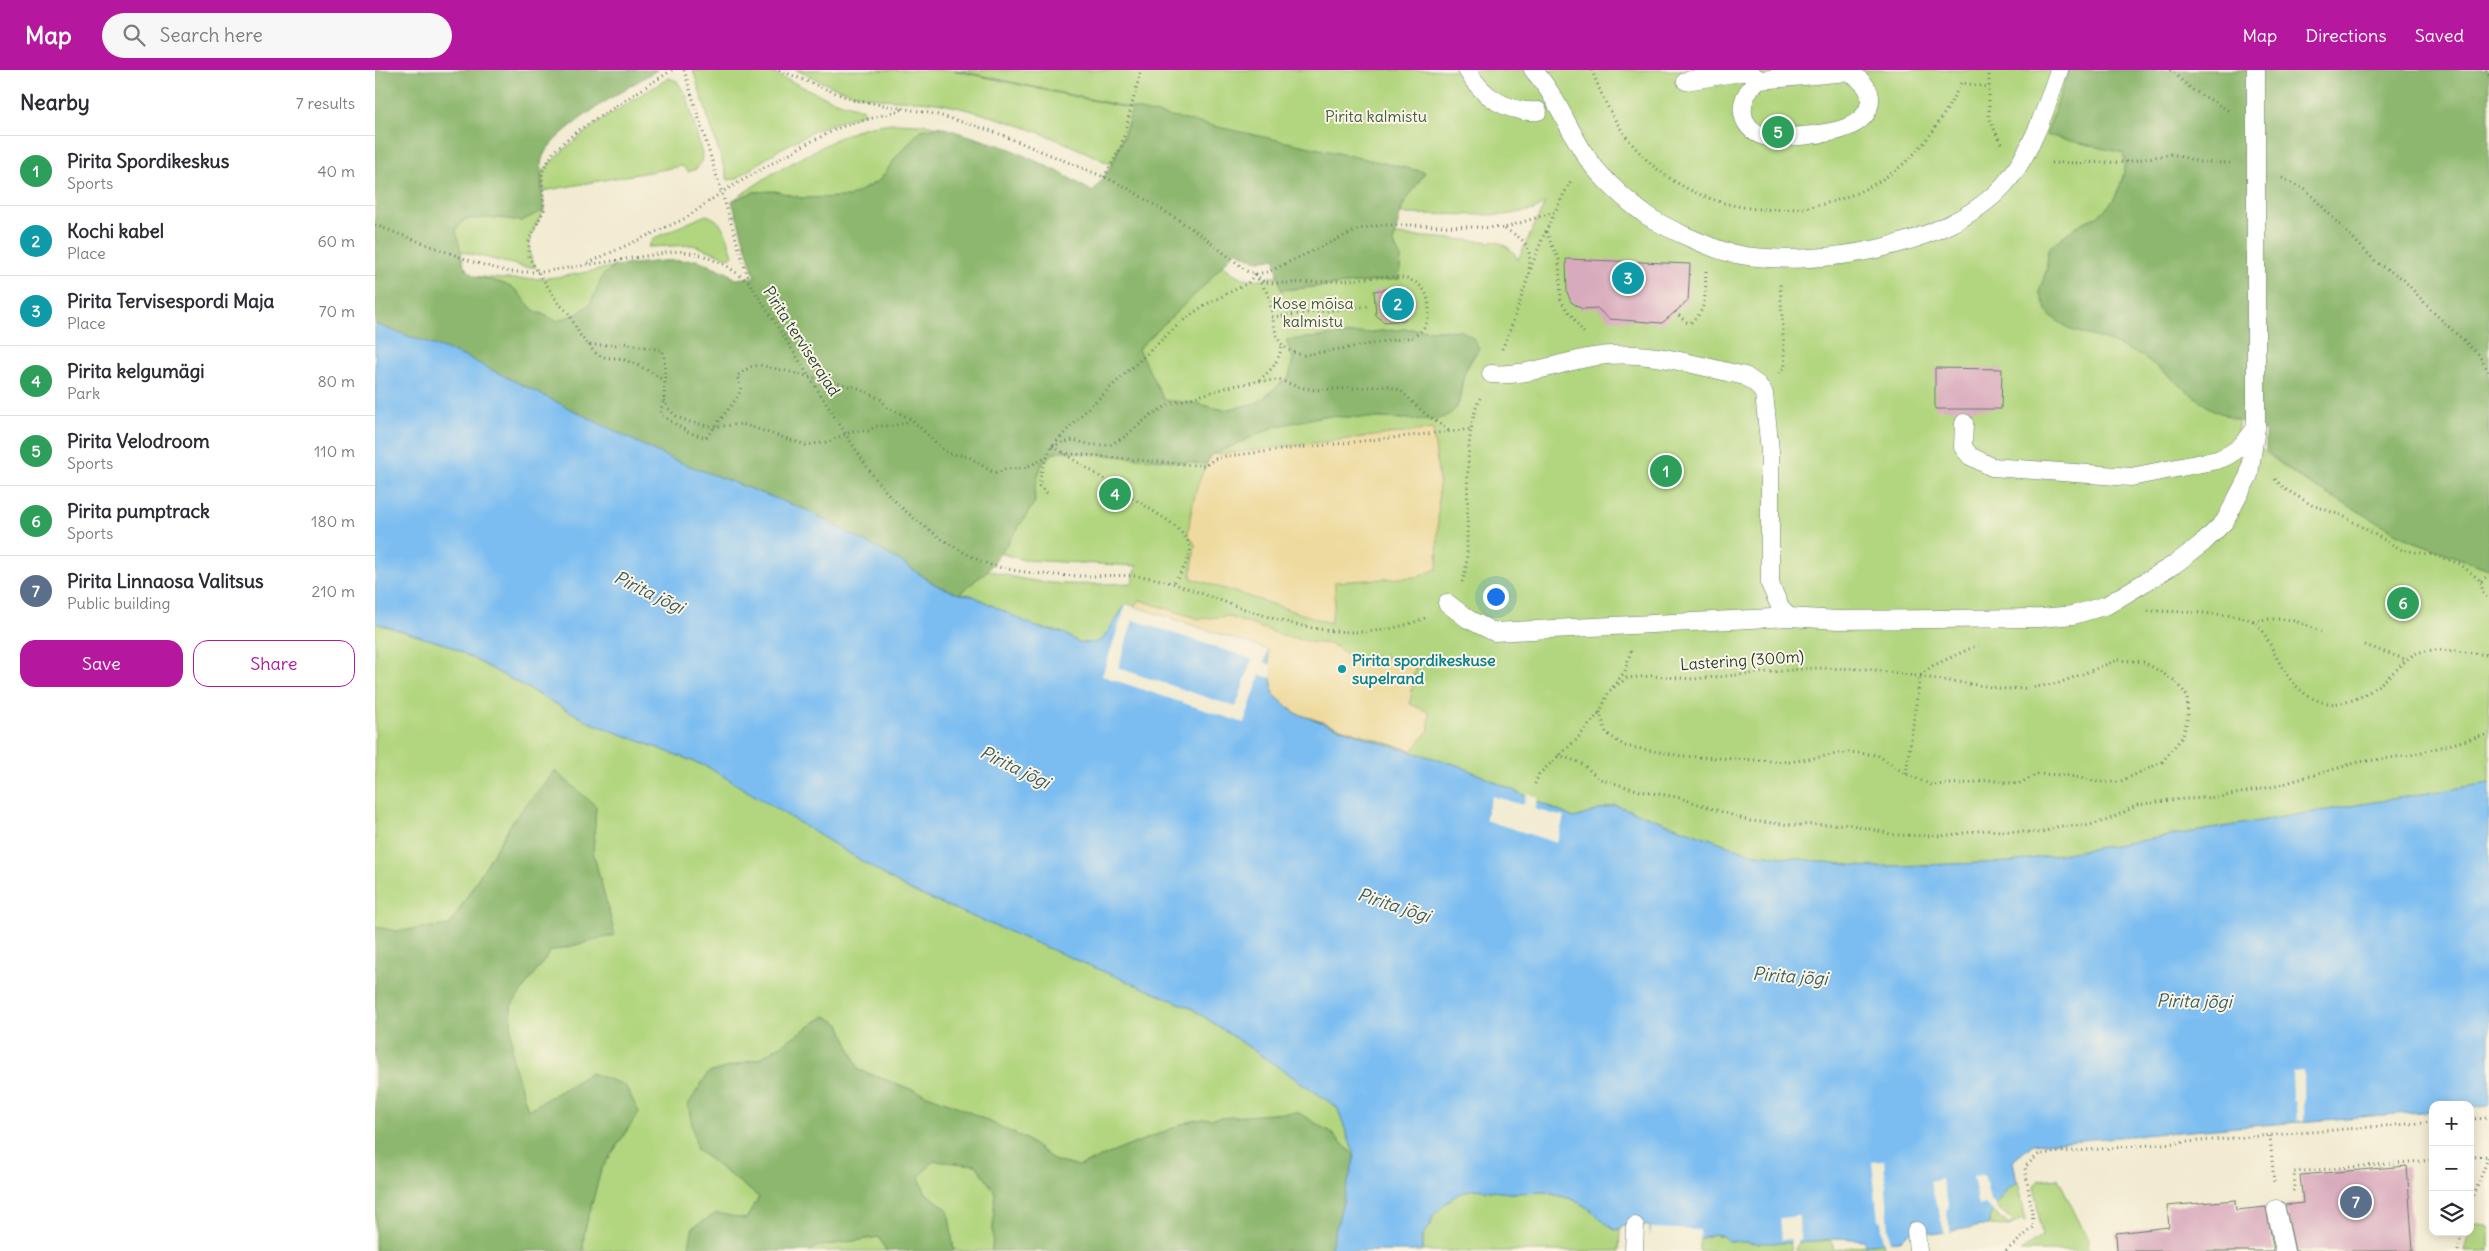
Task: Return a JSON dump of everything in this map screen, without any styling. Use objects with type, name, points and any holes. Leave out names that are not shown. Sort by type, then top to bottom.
[{"type":"lane","points":[[1467,70],[1483,91],[1505,106],[1525,112],[1539,110]]},
{"type":"lane","points":[[1533,70],[1554,96],[1585,155],[1615,188],[1644,214],[1708,246],[1733,254],[1763,258],[1809,258],[1848,254],[1925,236],[1957,222],[1983,204],[2013,174],[2049,98],[2059,70]]},
{"type":"lane","points":[[1447,603],[1468,619],[1494,632],[1789,617],[1838,620],[1994,619],[2073,615],[2107,605],[2175,564],[2204,542],[2225,521],[2249,475],[2256,428],[2256,70]]},
{"type":"lane","points":[[1686,81],[1741,72],[1748,72],[1760,80],[1847,72],[1859,79],[1868,90],[1869,105],[1861,119],[1850,128],[1772,138],[1763,137],[1748,125],[1742,108],[1748,92],[1760,80]]},
{"type":"lane","points":[[1491,374],[1520,374],[1592,357],[1645,354],[1745,376],[1758,385],[1764,394],[1770,451],[1770,584],[1781,610],[1789,617]]},
{"type":"lane","points":[[1964,424],[1963,446],[1971,456],[1993,466],[2131,477],[2231,455],[2244,444],[2256,428]]},
{"type":"lane","points":[[2276,1209],[2285,1251]]},
{"type":"lane","points":[[1634,1251],[1635,1226]]},
{"type":"lane","points":[[1916,1231],[1918,1251]]},
{"type":"path","points":[[663,381],[652,371],[617,358],[607,359],[599,357],[579,335],[568,312],[559,304],[541,272],[529,258],[529,240],[544,210],[542,172],[554,151],[614,106],[672,70]]},
{"type":"path","points":[[684,70],[749,282]]},
{"type":"path","points":[[779,70],[853,100],[935,114],[992,131],[1105,177],[1126,187],[1197,232],[1247,271],[1255,274],[1264,282],[1275,283],[1398,275],[1418,285],[1427,300],[1428,319],[1420,333],[1413,337],[1304,355],[1291,352],[1282,346],[1277,338],[1269,297],[1255,274]]},
{"type":"path","points":[[1105,177],[1121,147],[1141,70]]},
{"type":"path","points":[[1989,70],[1989,118]]},
{"type":"path","points":[[2486,70],[2489,76]]},
{"type":"path","points":[[582,266],[686,218],[722,192],[803,145],[841,127],[907,108]]},
{"type":"path","points":[[2013,174],[2032,166],[2055,163],[2125,162],[2172,154],[2199,162],[2229,163],[2256,173],[2289,179],[2305,189],[2377,263],[2403,279],[2430,310],[2464,338],[2478,354],[2489,372]]},
{"type":"path","points":[[1528,276],[1554,212],[1585,155]]},
{"type":"path","points":[[1047,493],[1039,486],[1039,478],[1046,458],[1052,446],[1084,412],[1180,323],[1203,306],[1248,283],[1255,274],[1267,272],[1359,229],[1401,225],[1504,228],[1554,212]]},
{"type":"path","name":"Pirita terviserajad","points":[[375,225],[476,263],[510,272],[541,272],[678,251],[710,258],[727,266],[749,282],[846,433],[894,501],[949,544],[993,565],[1027,572],[1091,576],[1135,574],[1173,584],[1280,621],[1319,631],[1351,634],[1387,630],[1432,616],[1459,590],[1465,576],[1475,408],[1515,319],[1528,276]]},
{"type":"path","points":[[1504,228],[1521,238],[1528,247],[1530,258],[1528,276]]},
{"type":"path","points":[[1546,232],[1559,260],[1561,301],[1571,315]]},
{"type":"path","points":[[1781,286],[1785,367]]},
{"type":"path","points":[[1675,312],[1685,322],[1690,322],[1702,312],[1704,298]]},
{"type":"path","points":[[1272,317],[1369,306]]},
{"type":"path","points":[[589,345],[615,345],[623,343],[662,350],[665,357],[661,415],[678,426],[706,438],[737,398],[741,389],[737,376],[750,367],[773,367],[858,388],[882,400],[887,407],[898,414],[911,418],[947,452],[969,457],[991,471],[998,472],[1005,469],[1024,468],[1046,458]]},
{"type":"path","points":[[1259,381],[1272,369],[1279,357],[1282,346]]},
{"type":"path","points":[[1052,446],[1073,440],[1093,445],[1110,445],[1124,437],[1151,415],[1170,404],[1201,393],[1259,381],[1280,380],[1298,387],[1316,390],[1388,386],[1400,390],[1423,412],[1449,431]]},
{"type":"path","points":[[663,400],[667,407],[677,416],[690,422],[714,427],[742,424],[806,445],[828,442],[853,431],[868,431],[876,426],[892,426],[905,423],[911,418]]},
{"type":"path","points":[[1063,454],[1205,466],[1214,459],[1226,456],[1473,429]]},
{"type":"path","points":[[1052,446],[1169,522],[1187,537],[1191,546],[1187,562],[1173,584]]},
{"type":"path","points":[[2252,455],[2285,489],[2312,505],[2343,516],[2402,550],[2434,555],[2460,564],[2481,581],[2483,593],[2489,600]]},
{"type":"path","points":[[2481,581],[2489,575]]},
{"type":"path","points":[[2107,605],[2128,611],[2236,617],[2253,621],[2281,618],[2303,623],[2321,632]]},
{"type":"path","points":[[1906,774],[1921,676],[1932,666],[1966,652],[1986,641],[1993,630],[1994,619]]},
{"type":"path","points":[[2253,621],[2263,631],[2279,663],[2292,682],[2309,697],[2327,703],[2345,703],[2370,692],[2417,653],[2436,650],[2489,654]]},
{"type":"path","points":[[1535,784],[1539,774],[1577,740],[1600,712],[1609,691],[1625,671],[1631,651],[1633,625]]},
{"type":"path","points":[[2365,645],[2407,660]]},
{"type":"path","name":"Lastering (300m)","points":[[1600,712],[1606,733],[1625,746],[1682,756],[1790,762],[1849,752],[1877,755],[1906,774],[1931,784],[1970,783],[1989,780],[2018,784],[2038,774],[2065,776],[2099,782],[2119,782],[2162,762],[2183,736],[2189,716],[2187,696],[2177,682],[2144,662],[2117,660],[2059,683],[2030,688],[2005,689],[1868,669],[1814,668],[1693,679],[1652,676],[1627,678],[1609,691]]},
{"type":"path","points":[[1559,755],[1581,763],[1599,779],[1641,791],[1677,797],[1750,821],[1794,825],[1848,824],[1895,835],[1942,836],[1985,830],[2041,833],[2059,826],[2086,826],[2108,820],[2138,806],[2170,800],[2220,797],[2276,786],[2359,762],[2411,755],[2489,734]]},
{"type":"path","points":[[2474,1119],[2489,1118]]},
{"type":"path","points":[[2006,1251],[2034,1227],[2025,1167],[2039,1154],[2429,1122]]},
{"type":"path","points":[[2270,1136],[2276,1209]]},
{"type":"path","points":[[2474,1157],[2489,1156],[2474,1195]]},
{"type":"path","points":[[2276,1209],[2295,1188],[2294,1172],[2429,1160]]},
{"type":"path","points":[[2458,1251],[2461,1236]]},
{"type":"green space","points":[[375,70],[657,70],[592,110],[547,149],[541,166],[544,210],[521,221],[500,218],[465,219],[456,230],[464,266],[474,276],[502,283],[516,290],[533,310],[557,321],[579,313],[591,303],[603,275],[615,266],[663,261],[698,260],[726,272],[736,279],[755,277],[732,201],[754,192],[775,191],[801,198],[849,197],[880,180],[897,156],[921,130],[941,127],[1008,148],[1059,172],[1093,192],[1107,172],[1117,152],[1132,109],[952,70],[956,70],[1425,172],[1402,207],[1393,242],[1401,259],[1399,279],[1281,290],[1275,258],[1254,259],[1236,250],[1203,287],[1138,349],[1164,400],[1199,404],[1224,410],[1257,403],[1289,377],[1293,359],[1286,340],[1405,329],[1462,331],[1472,337],[1479,348],[1466,369],[1456,407],[1445,417],[1435,420],[1323,416],[1274,427],[1212,455],[1206,464],[1060,451],[1053,453],[1042,463],[1034,491],[1035,502],[1017,530],[988,570],[959,594],[934,584],[900,561],[809,511],[671,459],[466,357],[375,324]]},
{"type":"green space","points":[[693,70],[766,70],[829,99],[863,109],[865,113],[818,129],[780,149],[736,179],[728,180]]},
{"type":"green space","points":[[796,70],[2069,70],[2047,135],[2123,153],[2123,177],[2117,193],[2108,207],[2073,229],[2048,249],[2047,268],[2039,293],[2112,342],[2144,357],[2230,419],[2238,419],[2238,432],[2301,479],[2410,540],[2489,569],[2489,783],[2012,862],[1867,867],[1750,853],[1615,805],[1574,818],[1460,766],[1385,744],[1295,713],[1124,608],[1102,640],[1092,644],[1078,642],[1064,633],[1036,627],[971,595],[959,594],[988,570],[1007,576],[1060,584],[1112,584],[1132,583],[1137,566],[1024,560],[999,553],[1035,502],[1035,486],[1039,471],[1042,464],[1053,454],[1060,451],[1206,464],[1212,455],[1274,427],[1323,416],[1401,419],[1459,404],[1464,373],[1479,348],[1462,331],[1405,329],[1287,340],[1293,359],[1289,377],[1257,403],[1224,410],[1199,404],[1164,400],[1138,349],[1223,265],[1236,275],[1249,279],[1263,279],[1279,275],[1281,290],[1399,279],[1401,259],[1393,242],[1395,235],[1497,242],[1510,249],[1518,260],[1545,203],[1534,210],[1505,215],[1401,214],[1402,207],[1425,172],[1133,109],[1112,165],[1073,146],[1011,122],[938,103],[880,99],[851,93]]},
{"type":"green space","points":[[2069,70],[2489,70],[2489,569],[2410,540],[2301,479],[2266,451],[2266,432],[2211,409],[2144,357],[2112,342],[2071,330],[2049,315],[2039,293],[2047,268],[2048,249],[2073,229],[2108,207],[2117,193],[2124,169],[2123,153],[2046,135]]},
{"type":"green space","points":[[669,78],[677,81],[687,97],[702,154],[701,163],[696,169],[688,172],[682,166],[543,191],[542,172],[555,158],[602,120]]},
{"type":"green space","points":[[892,123],[923,124],[941,127],[921,130],[897,156],[880,180],[849,197],[801,198],[775,191],[754,192],[732,201],[770,175],[838,138],[865,127]]},
{"type":"green space","points":[[544,210],[533,231],[530,245],[532,260],[536,267],[524,267],[460,251],[456,230],[465,219],[500,218],[521,221]]},
{"type":"green space","points":[[706,215],[717,221],[724,231],[733,255],[730,258],[693,245],[648,247],[654,238]]},
{"type":"green space","points":[[615,266],[603,275],[591,303],[579,313],[557,321],[533,310],[516,290],[502,283],[474,276],[511,279],[545,278],[579,274]]},
{"type":"green space","points":[[375,623],[448,645],[589,722],[708,767],[909,890],[1191,1008],[1337,1107],[1355,1156],[1329,1130],[1193,1120],[1079,1166],[1057,1162],[1026,1139],[954,1105],[859,1070],[840,1024],[825,1016],[761,1058],[708,1073],[697,1150],[759,1197],[746,1219],[693,1227],[688,1251],[583,1251],[584,1233],[601,1170],[639,1112],[591,1073],[528,1110],[512,1059],[511,1006],[551,951],[615,935],[593,852],[596,806],[514,819],[450,925],[396,931],[375,927]]},
{"type":"green space","points":[[555,771],[596,806],[593,852],[615,935],[551,951],[511,1006],[512,1059],[528,1110],[591,1073],[625,1085],[639,1112],[601,1170],[584,1233],[583,1251],[375,1251],[375,927],[396,931],[450,925],[514,819]]},
{"type":"green space","points":[[825,1016],[840,1024],[859,1070],[954,1105],[1026,1139],[1057,1162],[1079,1166],[1193,1120],[1297,1112],[1329,1131],[1355,1156],[1330,1251],[992,1251],[995,1192],[976,1165],[934,1161],[919,1177],[925,1192],[948,1210],[954,1251],[886,1251],[879,1237],[815,1247],[810,1251],[688,1251],[693,1227],[717,1213],[746,1219],[759,1197],[697,1150],[688,1105],[708,1073],[761,1058]]},
{"type":"green space","points":[[934,1161],[976,1165],[995,1192],[992,1251],[954,1251],[948,1210],[925,1192],[918,1177]]},
{"type":"green space","points":[[2058,1178],[2088,1240],[2087,1247],[2091,1251],[2021,1251],[2042,1236],[2034,1185],[2039,1180]]},
{"type":"green space","points":[[2018,1181],[2026,1221],[2023,1219],[2009,1226],[1988,1225],[1993,1211],[2009,1225],[2013,1221],[1996,1206],[2006,1189]]},
{"type":"green space","points":[[1474,1189],[1510,1193],[1544,1192],[1572,1199],[1588,1208],[1614,1230],[1620,1229],[1619,1251],[1423,1251],[1423,1234],[1430,1227],[1433,1216],[1458,1194]]},
{"type":"green space","points":[[2474,1223],[2489,1227],[2489,1251],[2464,1251],[2468,1236],[2474,1236]]},
{"type":"green space","points":[[1713,1234],[1743,1242],[1791,1242],[1791,1251],[1699,1251],[1699,1239]]},
{"type":"green space","points":[[879,1237],[886,1251],[810,1251],[815,1247]]},
{"type":"green space","points":[[1831,1240],[1834,1250],[1883,1242],[1884,1248],[1882,1251],[1796,1251],[1797,1243]]},
{"type":"sand","points":[[1433,429],[1439,481],[1437,569],[1417,577],[1335,582],[1335,602],[1330,623],[1191,578],[1195,544],[1188,534],[1191,513],[1202,473],[1212,455]]},
{"type":"sand","name":"Pirita spordikeskuse supelrand","points":[[1140,600],[1199,619],[1227,616],[1279,634],[1310,642],[1330,644],[1339,648],[1349,657],[1416,658],[1410,704],[1429,712],[1429,730],[1412,751],[1295,713],[1273,694],[1268,650],[1133,607]]},
{"type":"water","name":"Pirita jõgi","points":[[375,324],[466,357],[671,459],[809,511],[900,561],[934,584],[959,594],[971,595],[1036,627],[1064,633],[1078,642],[1092,643],[1102,640],[1126,604],[1268,650],[1273,694],[1295,713],[1385,744],[1460,766],[1574,818],[1615,805],[1750,853],[1867,867],[2012,862],[2489,783],[2489,1106],[2474,1108],[2474,1101],[2429,1101],[2429,1111],[2033,1144],[2013,1161],[2017,1181],[1999,1200],[1992,1212],[1988,1225],[1933,1234],[1921,1230],[1911,1232],[1900,1240],[1865,1245],[1864,1240],[1838,1238],[1797,1243],[1757,1243],[1728,1241],[1721,1235],[1713,1234],[1699,1239],[1650,1236],[1650,1226],[1621,1226],[1620,1229],[1614,1230],[1588,1208],[1572,1199],[1544,1192],[1510,1193],[1474,1189],[1458,1194],[1433,1216],[1430,1227],[1423,1234],[1423,1251],[1330,1251],[1355,1156],[1337,1107],[1191,1008],[909,890],[708,767],[589,722],[448,645],[375,623]]},
{"type":"pier","points":[[1126,604],[1268,650],[1264,662],[1271,665],[1272,678],[1260,675],[1244,723],[1102,676]],"holes":[[[1133,620],[1252,659],[1236,707],[1118,668]]]},
{"type":"pier","points":[[1527,793],[1538,798],[1535,809],[1564,817],[1557,843],[1485,820],[1492,796],[1523,805]]},
{"type":"pier","points":[[2304,1071],[2304,1120],[2297,1121],[2296,1102],[2293,1102],[2292,1072]]},
{"type":"pier","points":[[1884,1160],[1890,1244],[1884,1245],[1881,1221],[1878,1220],[1872,1161]]},
{"type":"pier","points":[[1984,1175],[1990,1200],[1998,1208],[1995,1213],[1985,1204],[1979,1206],[1973,1177]]},
{"type":"pier","points":[[1942,1179],[1949,1208],[1946,1209],[1951,1233],[1945,1234],[1930,1182]]},
{"type":"pier","points":[[1799,1216],[1800,1239],[1797,1240],[1797,1245],[1791,1245],[1791,1239],[1782,1240],[1780,1218]]},
{"type":"pier","points":[[1651,1228],[1700,1230],[1699,1242],[1650,1238]]},
{"type":"building","points":[[1566,259],[1690,264],[1688,301],[1662,323],[1609,319],[1597,308],[1582,309],[1571,302],[1567,292]]},
{"type":"building","points":[[1400,287],[1417,301],[1404,320],[1384,322],[1376,315],[1374,291]]},
{"type":"building","points":[[1935,368],[2002,369],[2001,409],[1935,409]]},
{"type":"building","points":[[2407,1166],[2413,1251],[2295,1251],[2285,1205],[2303,1203],[2300,1175]]},
{"type":"building","points":[[2235,1200],[2236,1210],[2266,1207],[2274,1251],[2117,1251],[2116,1233],[2169,1227],[2167,1206]]},
{"type":"place","name":"Pirita Velodroom","points":[[1778,132]]},
{"type":"place","name":"Pirita Tervisespordi Maja","points":[[1628,278]]},
{"type":"place","name":"Kochi kabel","points":[[1398,304]]},
{"type":"place","name":"Pirita Spordikeskus","points":[[1666,471]]},
{"type":"place","name":"Pirita kelgumägi","points":[[1115,494]]},
{"type":"place","name":"Pirita pumptrack","points":[[2403,603]]},
{"type":"place","name":"Pirita spordikeskuse supelrand","points":[[1342,669]]},
{"type":"place","name":"Pirita Linnaosa Valitsus","points":[[2356,1202]]},
{"type":"park label","name":"Pirita kalmistu","points":[[1376,116]]},
{"type":"park label","name":"Kose mõisa kalmistu","points":[[1313,312]]}]
